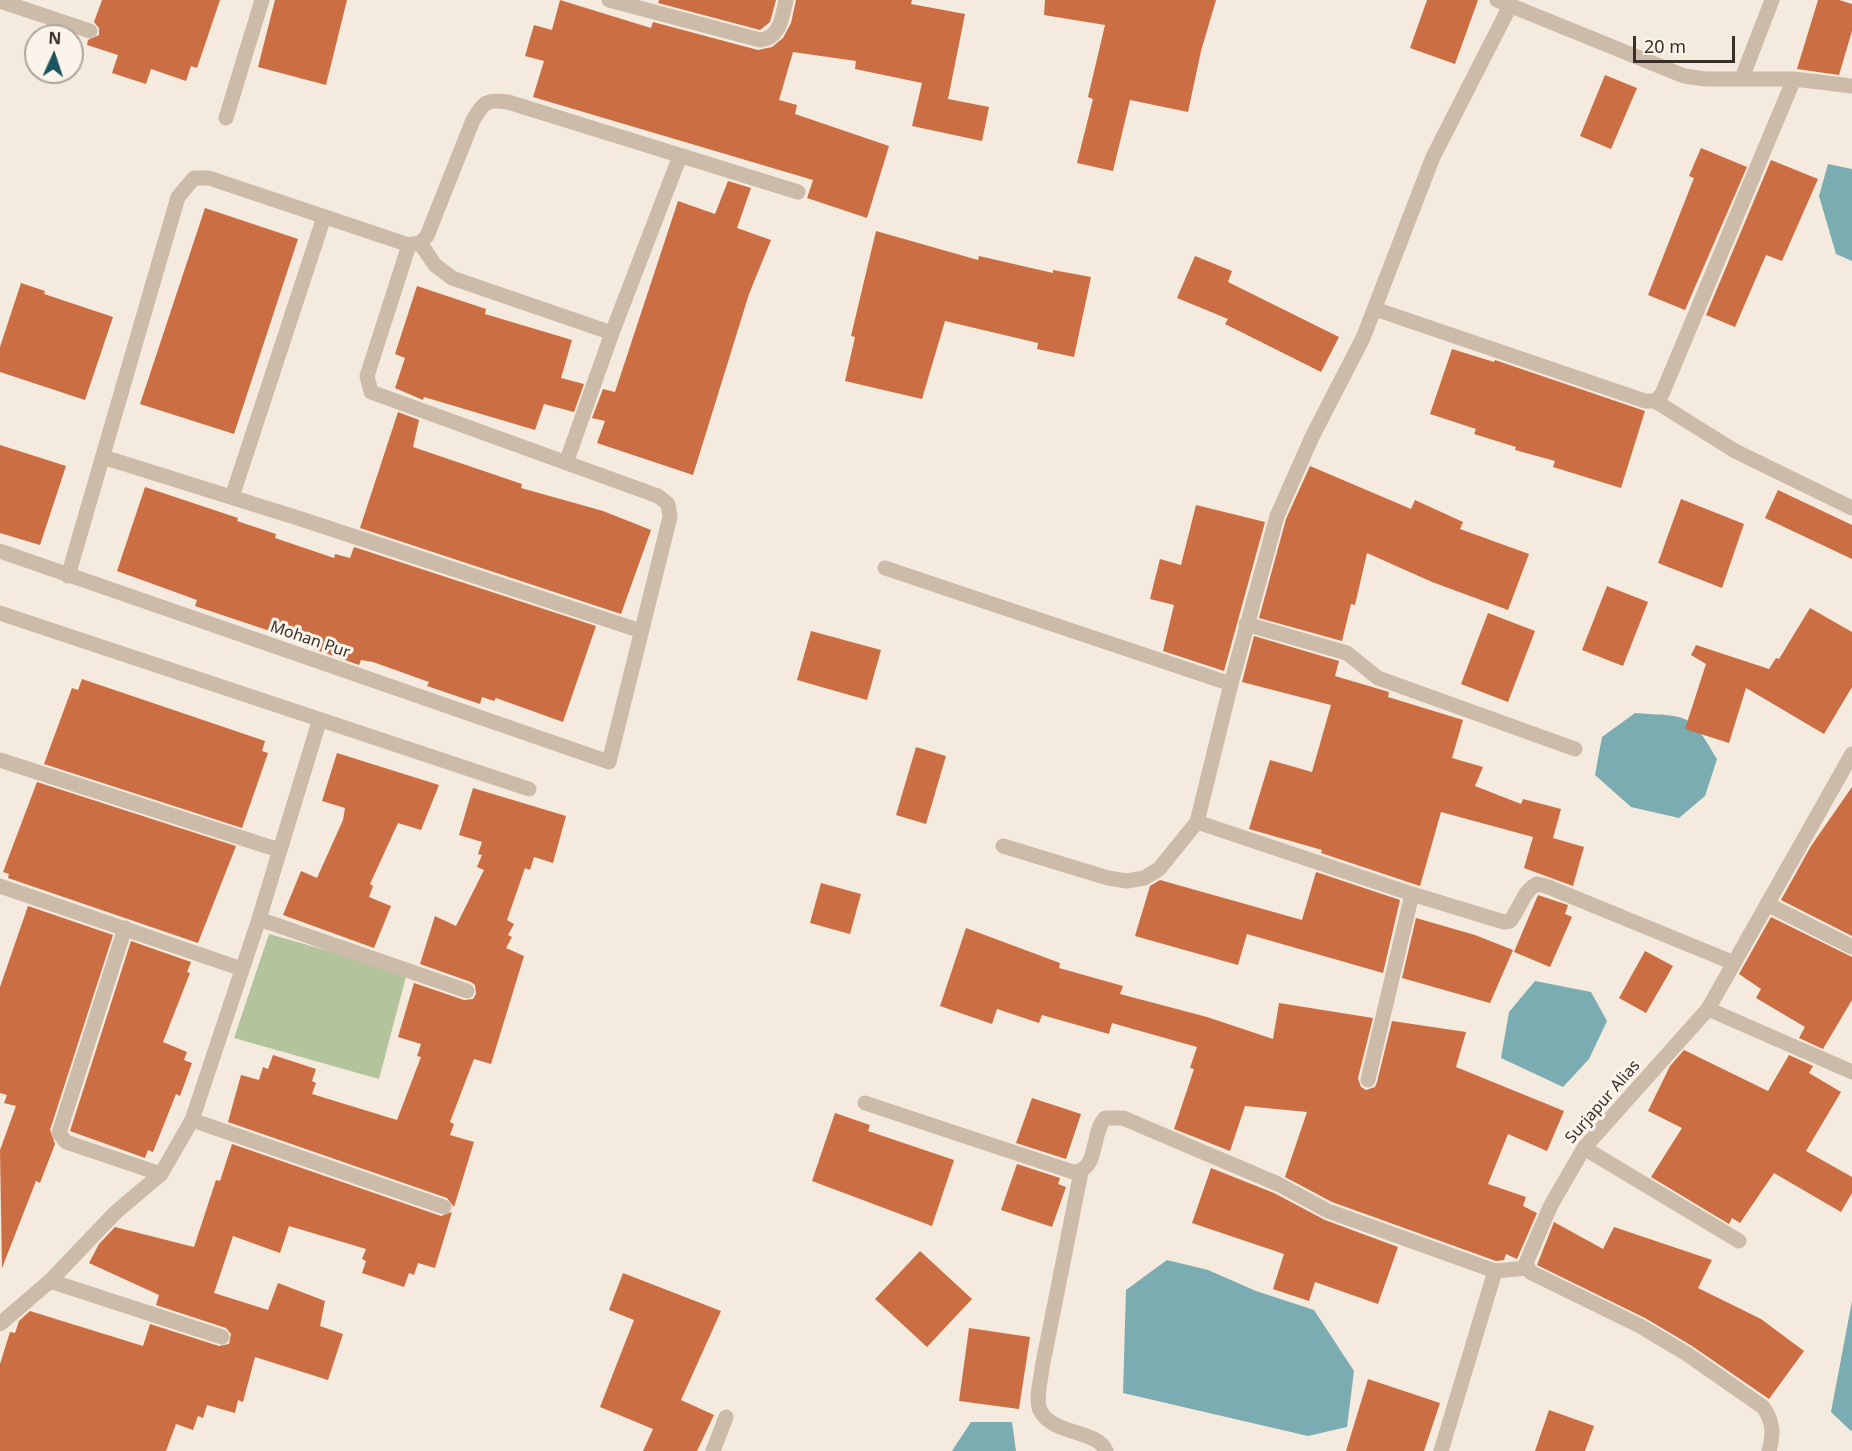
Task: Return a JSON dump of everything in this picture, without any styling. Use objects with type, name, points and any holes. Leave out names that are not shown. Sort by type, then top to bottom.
[{"type":"street","points":[[226,118],[262,0]]},
{"type":"street","points":[[609,0],[760,40],[770,39],[776,33],[786,0]]},
{"type":"street","points":[[1742,78],[1772,0]]},
{"type":"street","points":[[0,1],[90,31]]},
{"type":"street","points":[[1003,846],[1108,878],[1127,881],[1144,878],[1159,869],[1197,822],[1246,624],[1277,516],[1312,437],[1363,338],[1433,157],[1503,3],[1684,76],[1706,79],[1794,79],[1852,84]]},
{"type":"street","points":[[1655,401],[1666,384],[1794,79]]},
{"type":"street","points":[[103,457],[641,631],[670,517],[668,504],[658,496],[371,392],[367,376],[414,244],[427,236],[473,120],[482,106],[491,100],[508,102],[798,192]]},
{"type":"street","points":[[566,464],[612,333],[680,156]]},
{"type":"street","points":[[68,576],[178,197],[194,178],[209,178],[324,217],[414,244],[452,278],[612,333]]},
{"type":"street","points":[[232,497],[324,217]]},
{"type":"street","points":[[1375,309],[1645,400],[1655,401],[1735,452],[1852,508]]},
{"type":"street","name":"Mohan Pur","points":[[0,551],[609,762],[641,631]]},
{"type":"street","points":[[885,567],[1231,684]]},
{"type":"street","points":[[0,613],[319,722],[528,789]]},
{"type":"street","points":[[1246,624],[1347,653],[1378,678],[1575,749]]},
{"type":"street","points":[[0,1324],[50,1281],[116,1212],[161,1174],[192,1120],[259,919],[319,722]]},
{"type":"street","name":"Surjapur Alias","points":[[1527,1268],[1526,1263],[1551,1205],[1584,1148],[1708,1008],[1852,754]]},
{"type":"street","points":[[0,760],[279,850]]},
{"type":"street","points":[[1197,822],[1504,922],[1510,921],[1530,888],[1537,884],[1734,963]]},
{"type":"street","points":[[0,886],[242,969]]},
{"type":"street","points":[[1368,1080],[1413,894]]},
{"type":"street","points":[[1767,904],[1852,947]]},
{"type":"street","points":[[259,919],[467,991]]},
{"type":"street","points":[[125,928],[60,1133],[66,1142],[161,1174]]},
{"type":"street","points":[[1708,1008],[1852,1072]]},
{"type":"street","points":[[865,1103],[1073,1172],[1081,1172]]},
{"type":"street","points":[[1106,1451],[1099,1442],[1053,1424],[1040,1410],[1038,1401],[1042,1368],[1081,1172],[1090,1163],[1100,1124],[1112,1116],[1123,1118],[1278,1184],[1328,1211],[1495,1271],[1527,1268],[1640,1326],[1687,1354],[1763,1407],[1770,1416],[1773,1432],[1769,1451]]},
{"type":"street","points":[[192,1120],[444,1207]]},
{"type":"street","points":[[1584,1148],[1739,1241]]},
{"type":"street","points":[[1441,1451],[1495,1271]]},
{"type":"street","points":[[50,1281],[222,1337]]},
{"type":"street","points":[[713,1451],[726,1417]]},
{"type":"green space","points":[[269,934],[407,973],[379,1079],[234,1038]]},
{"type":"water","points":[[1828,164],[1852,169],[1852,261],[1836,254],[1819,196]]},
{"type":"water","points":[[1635,713],[1667,715],[1686,720],[1700,732],[1717,759],[1705,796],[1679,818],[1631,807],[1595,775],[1602,737]]},
{"type":"water","points":[[1535,981],[1591,992],[1607,1021],[1589,1059],[1563,1087],[1501,1058],[1509,1012]]},
{"type":"water","points":[[1167,1260],[1208,1270],[1256,1291],[1314,1310],[1354,1371],[1347,1427],[1308,1436],[1123,1393],[1126,1290]]},
{"type":"water","points":[[1852,1301],[1852,1430],[1851,1431],[1831,1412]]},
{"type":"water","points":[[971,1422],[1012,1422],[1016,1451],[952,1451]]},
{"type":"building","points":[[102,0],[220,0],[197,68],[191,66],[186,81],[151,69],[146,84],[112,73],[118,55],[87,45],[88,40],[99,35],[99,28],[94,22]]},
{"type":"building","points":[[275,0],[347,0],[326,85],[258,67]]},
{"type":"building","points":[[560,0],[651,28],[653,22],[758,50],[772,47],[783,38],[791,23],[796,0],[912,0],[911,4],[965,14],[948,99],[989,107],[982,141],[912,126],[922,83],[855,69],[856,61],[793,52],[779,100],[797,105],[795,114],[889,146],[867,218],[807,198],[813,180],[533,97],[544,61],[525,56],[534,25],[552,30]]},
{"type":"building","points":[[659,0],[776,0],[770,22],[760,30],[658,3]]},
{"type":"building","points":[[1045,0],[1216,0],[1201,51],[1188,112],[1130,100],[1113,171],[1077,163],[1093,99],[1088,97],[1105,25],[1044,15]]},
{"type":"building","points":[[1427,0],[1478,0],[1455,64],[1410,48]]},
{"type":"building","points":[[1818,0],[1839,0],[1852,4],[1852,31],[1839,75],[1797,69]]},
{"type":"building","points":[[1605,75],[1637,88],[1611,149],[1580,136]]},
{"type":"building","points":[[1701,148],[1747,167],[1685,310],[1648,295],[1694,178],[1689,176]]},
{"type":"building","points":[[1771,160],[1818,179],[1782,261],[1766,255],[1735,327],[1706,315]]},
{"type":"building","points":[[728,181],[751,188],[737,228],[771,240],[749,294],[693,475],[597,443],[605,421],[592,418],[603,389],[615,392],[678,201],[715,214]]},
{"type":"building","points":[[205,208],[298,239],[234,434],[140,404]]},
{"type":"building","points":[[876,231],[978,260],[979,256],[1053,273],[1053,270],[1091,277],[1074,357],[1037,349],[1038,343],[945,321],[922,399],[845,381],[855,337],[851,336]]},
{"type":"building","points":[[1195,256],[1232,271],[1228,282],[1339,337],[1321,372],[1225,324],[1228,319],[1177,298]]},
{"type":"building","points":[[21,283],[45,291],[44,294],[113,317],[85,400],[0,372],[0,347]]},
{"type":"building","points":[[417,286],[486,309],[485,314],[572,340],[561,378],[584,384],[574,412],[544,404],[535,430],[424,397],[423,400],[395,388],[405,358],[395,354]]},
{"type":"building","points":[[1452,349],[1494,362],[1495,360],[1645,411],[1621,488],[1553,467],[1555,461],[1515,450],[1516,447],[1474,434],[1476,429],[1430,414]]},
{"type":"building","points":[[398,412],[419,420],[413,447],[522,484],[521,488],[603,511],[651,530],[621,614],[360,528]]},
{"type":"building","points":[[0,445],[66,466],[40,545],[0,533]]},
{"type":"building","points":[[1310,466],[1411,509],[1415,500],[1463,522],[1460,529],[1529,554],[1508,610],[1432,582],[1367,553],[1355,605],[1351,604],[1342,641],[1259,618],[1286,519]]},
{"type":"building","points":[[145,487],[238,518],[237,521],[276,534],[275,538],[334,558],[335,554],[350,558],[354,547],[596,626],[563,722],[496,698],[494,701],[482,697],[480,704],[427,686],[429,682],[373,662],[361,660],[359,665],[314,649],[315,646],[195,606],[197,600],[117,571]]},
{"type":"building","points":[[1778,490],[1852,525],[1852,559],[1765,518]]},
{"type":"building","points":[[1681,499],[1744,524],[1722,588],[1658,563]]},
{"type":"building","points":[[1196,505],[1265,522],[1224,671],[1163,651],[1174,605],[1150,599],[1160,559],[1181,565]]},
{"type":"building","points":[[1607,586],[1648,602],[1623,666],[1582,650]]},
{"type":"building","points":[[1810,608],[1852,632],[1852,687],[1824,734],[1746,688],[1729,743],[1685,729],[1706,664],[1691,655],[1696,645],[1769,669],[1776,658],[1779,659]]},
{"type":"building","points":[[1488,613],[1535,631],[1508,702],[1461,684]]},
{"type":"building","points":[[811,631],[881,650],[867,700],[797,680]]},
{"type":"building","points":[[1254,636],[1339,661],[1335,676],[1389,692],[1388,697],[1463,720],[1452,758],[1483,767],[1475,786],[1521,804],[1523,799],[1561,809],[1553,838],[1584,847],[1573,886],[1524,868],[1533,837],[1441,812],[1420,886],[1321,853],[1322,850],[1249,829],[1270,760],[1312,772],[1331,705],[1242,682]]},
{"type":"building","points":[[82,679],[265,741],[262,751],[268,753],[242,828],[44,764],[72,688],[78,690]]},
{"type":"building","points":[[916,747],[946,756],[926,824],[896,815]]},
{"type":"building","points":[[337,753],[439,785],[421,830],[398,823],[370,884],[373,886],[369,897],[391,906],[374,948],[283,915],[301,871],[317,878],[343,820],[345,808],[322,801]]},
{"type":"building","points":[[37,782],[236,846],[198,943],[8,878],[9,874],[3,872]]},
{"type":"building","points":[[1852,787],[1852,936],[1781,900],[1811,846]]},
{"type":"building","points":[[473,788],[566,816],[553,863],[534,857],[530,870],[525,868],[507,920],[514,924],[508,935],[512,937],[506,948],[524,956],[491,1064],[474,1059],[450,1122],[454,1124],[450,1135],[474,1142],[454,1207],[447,1198],[228,1122],[241,1075],[259,1080],[263,1067],[268,1069],[273,1055],[316,1069],[312,1081],[316,1083],[312,1094],[397,1120],[421,1057],[417,1056],[421,1044],[398,1037],[414,983],[464,1000],[473,999],[476,994],[475,985],[471,982],[420,964],[435,916],[456,926],[484,870],[477,867],[482,855],[478,854],[482,842],[459,835]]},
{"type":"building","points":[[1316,872],[1400,900],[1383,973],[1247,934],[1238,965],[1135,936],[1150,886],[1160,880],[1302,920]]},
{"type":"building","points":[[821,883],[861,894],[850,934],[810,923]]},
{"type":"building","points":[[1538,895],[1568,905],[1565,914],[1572,917],[1550,967],[1514,952]]},
{"type":"building","points":[[28,906],[113,935],[50,1130],[55,1144],[40,1183],[36,1181],[2,1268],[0,1150],[16,1106],[4,1103],[7,1095],[0,1093],[0,987]]},
{"type":"building","points":[[1771,917],[1852,957],[1852,1000],[1823,1049],[1799,1038],[1805,1027],[1756,998],[1761,989],[1739,974]]},
{"type":"building","points":[[1416,918],[1475,935],[1513,950],[1490,1003],[1402,978]]},
{"type":"building","points":[[966,928],[1060,963],[1059,968],[1123,986],[1120,994],[1207,1017],[1273,1039],[1279,1003],[1373,1018],[1358,1078],[1361,1087],[1366,1090],[1375,1087],[1377,1082],[1392,1021],[1466,1032],[1456,1067],[1564,1111],[1547,1151],[1508,1134],[1488,1184],[1526,1197],[1523,1206],[1537,1213],[1517,1259],[1506,1254],[1504,1260],[1496,1261],[1332,1202],[1285,1177],[1307,1112],[1245,1106],[1230,1151],[1174,1129],[1194,1069],[1190,1068],[1197,1047],[1112,1023],[1109,1034],[1042,1015],[1039,1023],[997,1009],[992,1024],[940,1006]]},
{"type":"building","points":[[131,941],[191,962],[187,972],[190,973],[163,1042],[187,1052],[184,1060],[192,1063],[180,1096],[176,1094],[153,1152],[148,1150],[145,1158],[70,1131]]},
{"type":"building","points":[[1645,951],[1673,966],[1646,1013],[1619,998]]},
{"type":"building","points":[[1684,1050],[1768,1091],[1789,1055],[1813,1066],[1809,1073],[1841,1092],[1806,1151],[1852,1177],[1852,1193],[1841,1212],[1774,1173],[1740,1223],[1732,1218],[1729,1224],[1651,1177],[1682,1128],[1648,1111],[1670,1066]]},
{"type":"building","points":[[1032,1098],[1081,1114],[1066,1159],[1016,1143]]},
{"type":"building","points":[[835,1113],[870,1125],[868,1131],[954,1160],[932,1226],[812,1181]]},
{"type":"building","points":[[232,1144],[441,1216],[452,1212],[435,1268],[418,1263],[414,1275],[409,1273],[404,1287],[362,1273],[366,1261],[362,1259],[366,1249],[289,1226],[280,1253],[233,1236],[214,1293],[268,1310],[278,1283],[325,1301],[320,1326],[343,1334],[328,1380],[255,1357],[243,1402],[238,1400],[235,1413],[207,1405],[203,1418],[198,1416],[193,1430],[176,1424],[166,1451],[0,1451],[0,1364],[10,1332],[15,1333],[19,1321],[30,1311],[143,1346],[150,1324],[219,1346],[229,1344],[231,1334],[226,1328],[156,1305],[159,1295],[89,1263],[99,1244],[115,1227],[194,1247],[216,1180],[220,1181]]},
{"type":"building","points":[[1017,1164],[1060,1178],[1058,1184],[1066,1187],[1052,1227],[1001,1210]]},
{"type":"building","points":[[1211,1168],[1274,1193],[1325,1220],[1398,1247],[1378,1304],[1315,1282],[1309,1301],[1273,1289],[1284,1254],[1192,1223]]},
{"type":"building","points":[[1554,1222],[1603,1249],[1614,1227],[1712,1260],[1698,1288],[1761,1319],[1804,1351],[1769,1399],[1692,1346],[1645,1318],[1537,1265]]},
{"type":"building","points":[[920,1251],[972,1299],[927,1347],[875,1299]]},
{"type":"building","points":[[623,1273],[721,1311],[681,1400],[714,1415],[697,1451],[643,1451],[653,1429],[600,1407],[634,1320],[609,1310]]},
{"type":"building","points":[[969,1328],[1030,1337],[1019,1409],[959,1401]]},
{"type":"building","points":[[1368,1379],[1440,1403],[1424,1451],[1346,1451]]},
{"type":"building","points":[[1549,1410],[1594,1426],[1585,1451],[1535,1451]]}]
